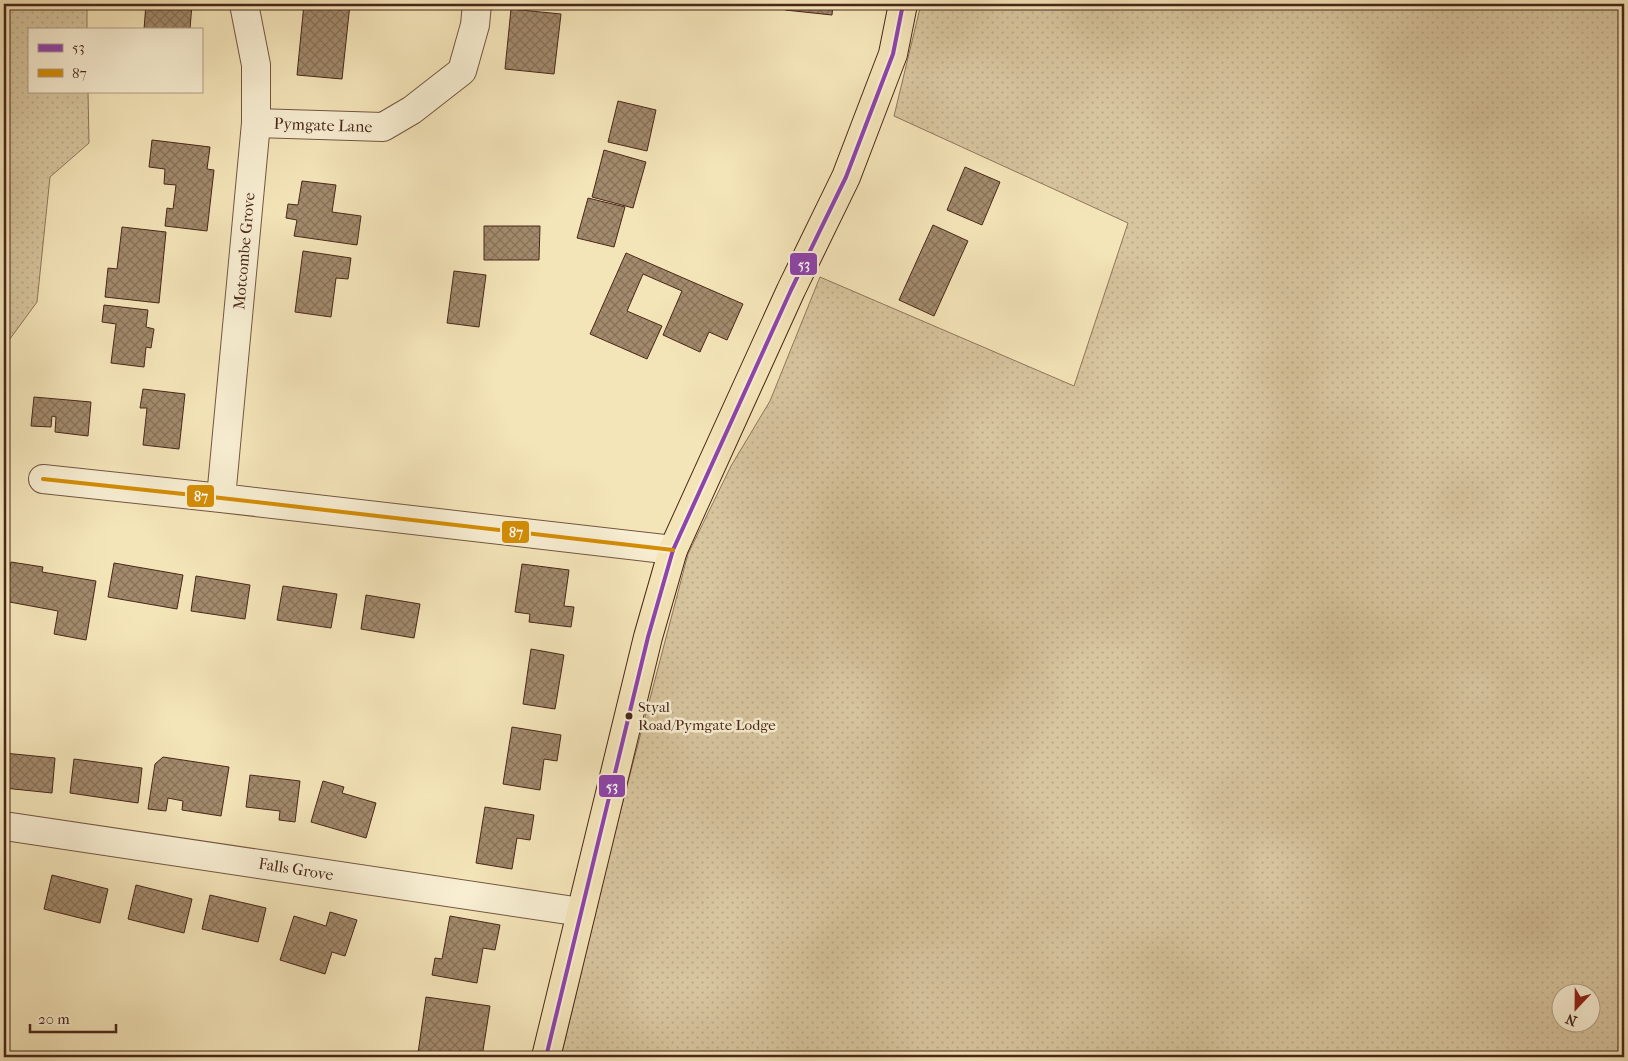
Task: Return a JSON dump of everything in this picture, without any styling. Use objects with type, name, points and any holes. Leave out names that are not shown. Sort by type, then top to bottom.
[{"type":"main road","points":[[546,1057],[648,637],[673,550],[791,290],[846,177],[893,54],[903,4]]},
{"type":"street","name":"Motcombe Grove","points":[[221,498],[256,123],[256,65],[244,4]]},
{"type":"street","name":"Pymgate Lane","points":[[256,123],[383,127],[412,110],[462,71],[475,25],[477,4]]},
{"type":"street","points":[[43,479],[673,550]]},
{"type":"street","name":"Falls Grove","points":[[11,827],[581,912]]},
{"type":"shaded area","points":[[4,4],[87,4],[87,28],[28,28],[28,92],[88,92],[89,143],[50,177],[37,302],[4,347]]},
{"type":"shaded area","points":[[921,4],[1624,4],[1624,1057],[561,1057],[612,843],[688,554],[731,466],[770,401],[820,277],[1074,386],[1128,223],[894,116]]},
{"type":"building","points":[[146,4],[192,4],[190,28],[144,28]]},
{"type":"building","points":[[304,4],[350,4],[342,79],[297,75]]},
{"type":"building","points":[[786,4],[833,4],[832,15],[785,10]]},
{"type":"building","points":[[511,9],[561,14],[554,74],[505,69]]},
{"type":"building","points":[[618,101],[656,110],[647,151],[608,142]]},
{"type":"building","points":[[152,140],[210,147],[207,169],[214,170],[207,231],[165,226],[167,208],[173,209],[176,185],[164,184],[165,169],[149,167]]},
{"type":"building","points":[[604,150],[646,162],[633,208],[592,197]]},
{"type":"building","points":[[965,167],[1000,182],[982,225],[947,210]]},
{"type":"building","points":[[302,181],[336,185],[332,212],[361,216],[357,245],[294,236],[297,220],[286,218],[288,204],[298,205]]},
{"type":"building","points":[[588,198],[625,207],[614,247],[577,238]]},
{"type":"building","points":[[933,225],[968,241],[934,316],[899,300]]},
{"type":"building","points":[[484,226],[540,226],[539,260],[484,260]]},
{"type":"building","points":[[122,227],[166,232],[159,303],[105,297],[108,268],[117,269]]},
{"type":"building","points":[[303,251],[351,258],[348,279],[336,278],[331,317],[295,312]]},
{"type":"building","points":[[626,253],[743,304],[727,340],[709,332],[700,352],[663,335],[682,291],[643,274],[627,311],[662,326],[647,359],[590,334]]},
{"type":"building","points":[[454,271],[486,275],[479,327],[447,323]]},
{"type":"building","points":[[104,305],[148,310],[146,327],[154,329],[151,348],[146,347],[144,367],[111,363],[116,324],[102,322]]},
{"type":"building","points":[[143,389],[185,394],[179,449],[143,445],[147,408],[140,408]]},
{"type":"building","points":[[34,397],[91,402],[88,436],[55,432],[56,417],[52,416],[51,427],[31,426]]},
{"type":"building","points":[[11,562],[43,567],[42,572],[96,581],[86,640],[54,634],[58,611],[4,601]]},
{"type":"building","points":[[114,563],[183,575],[177,609],[108,597]]},
{"type":"building","points":[[522,564],[569,570],[564,606],[574,607],[571,627],[529,622],[530,614],[515,612]]},
{"type":"building","points":[[196,576],[250,585],[245,619],[191,611]]},
{"type":"building","points":[[283,586],[337,594],[331,628],[277,620]]},
{"type":"building","points":[[366,595],[420,604],[414,638],[361,629]]},
{"type":"building","points":[[531,649],[564,655],[555,709],[523,704]]},
{"type":"building","points":[[512,727],[561,735],[557,761],[544,759],[540,790],[503,784]]},
{"type":"building","points":[[4,753],[55,758],[52,793],[4,788]]},
{"type":"building","points":[[163,757],[229,767],[221,816],[182,810],[183,801],[168,798],[166,811],[148,809],[155,764]]},
{"type":"building","points":[[74,759],[142,768],[138,803],[70,793]]},
{"type":"building","points":[[250,775],[300,781],[295,822],[279,820],[280,811],[246,807]]},
{"type":"building","points":[[323,781],[344,787],[342,793],[376,803],[366,838],[311,822]]},
{"type":"building","points":[[485,807],[534,815],[530,840],[517,838],[512,869],[476,863]]},
{"type":"building","points":[[52,875],[108,889],[100,923],[44,909]]},
{"type":"building","points":[[136,885],[192,899],[184,933],[128,919]]},
{"type":"building","points":[[210,895],[266,908],[258,942],[202,929]]},
{"type":"building","points":[[330,912],[357,920],[345,956],[332,952],[325,974],[280,960],[294,916],[326,926]]},
{"type":"building","points":[[450,916],[500,925],[495,950],[483,948],[477,983],[432,975],[435,958],[442,959]]},
{"type":"building","points":[[426,997],[490,1006],[482,1057],[448,1057],[418,1053]]},
{"type":"transit line","name":"53","points":[[546,1057],[648,637],[673,550],[791,290],[846,177],[893,54],[903,4]]},
{"type":"transit line","name":"87","points":[[43,479],[673,550]]},
{"type":"place","name":"Styal Road/Pymgate Lodge","points":[[629,716]]}]
